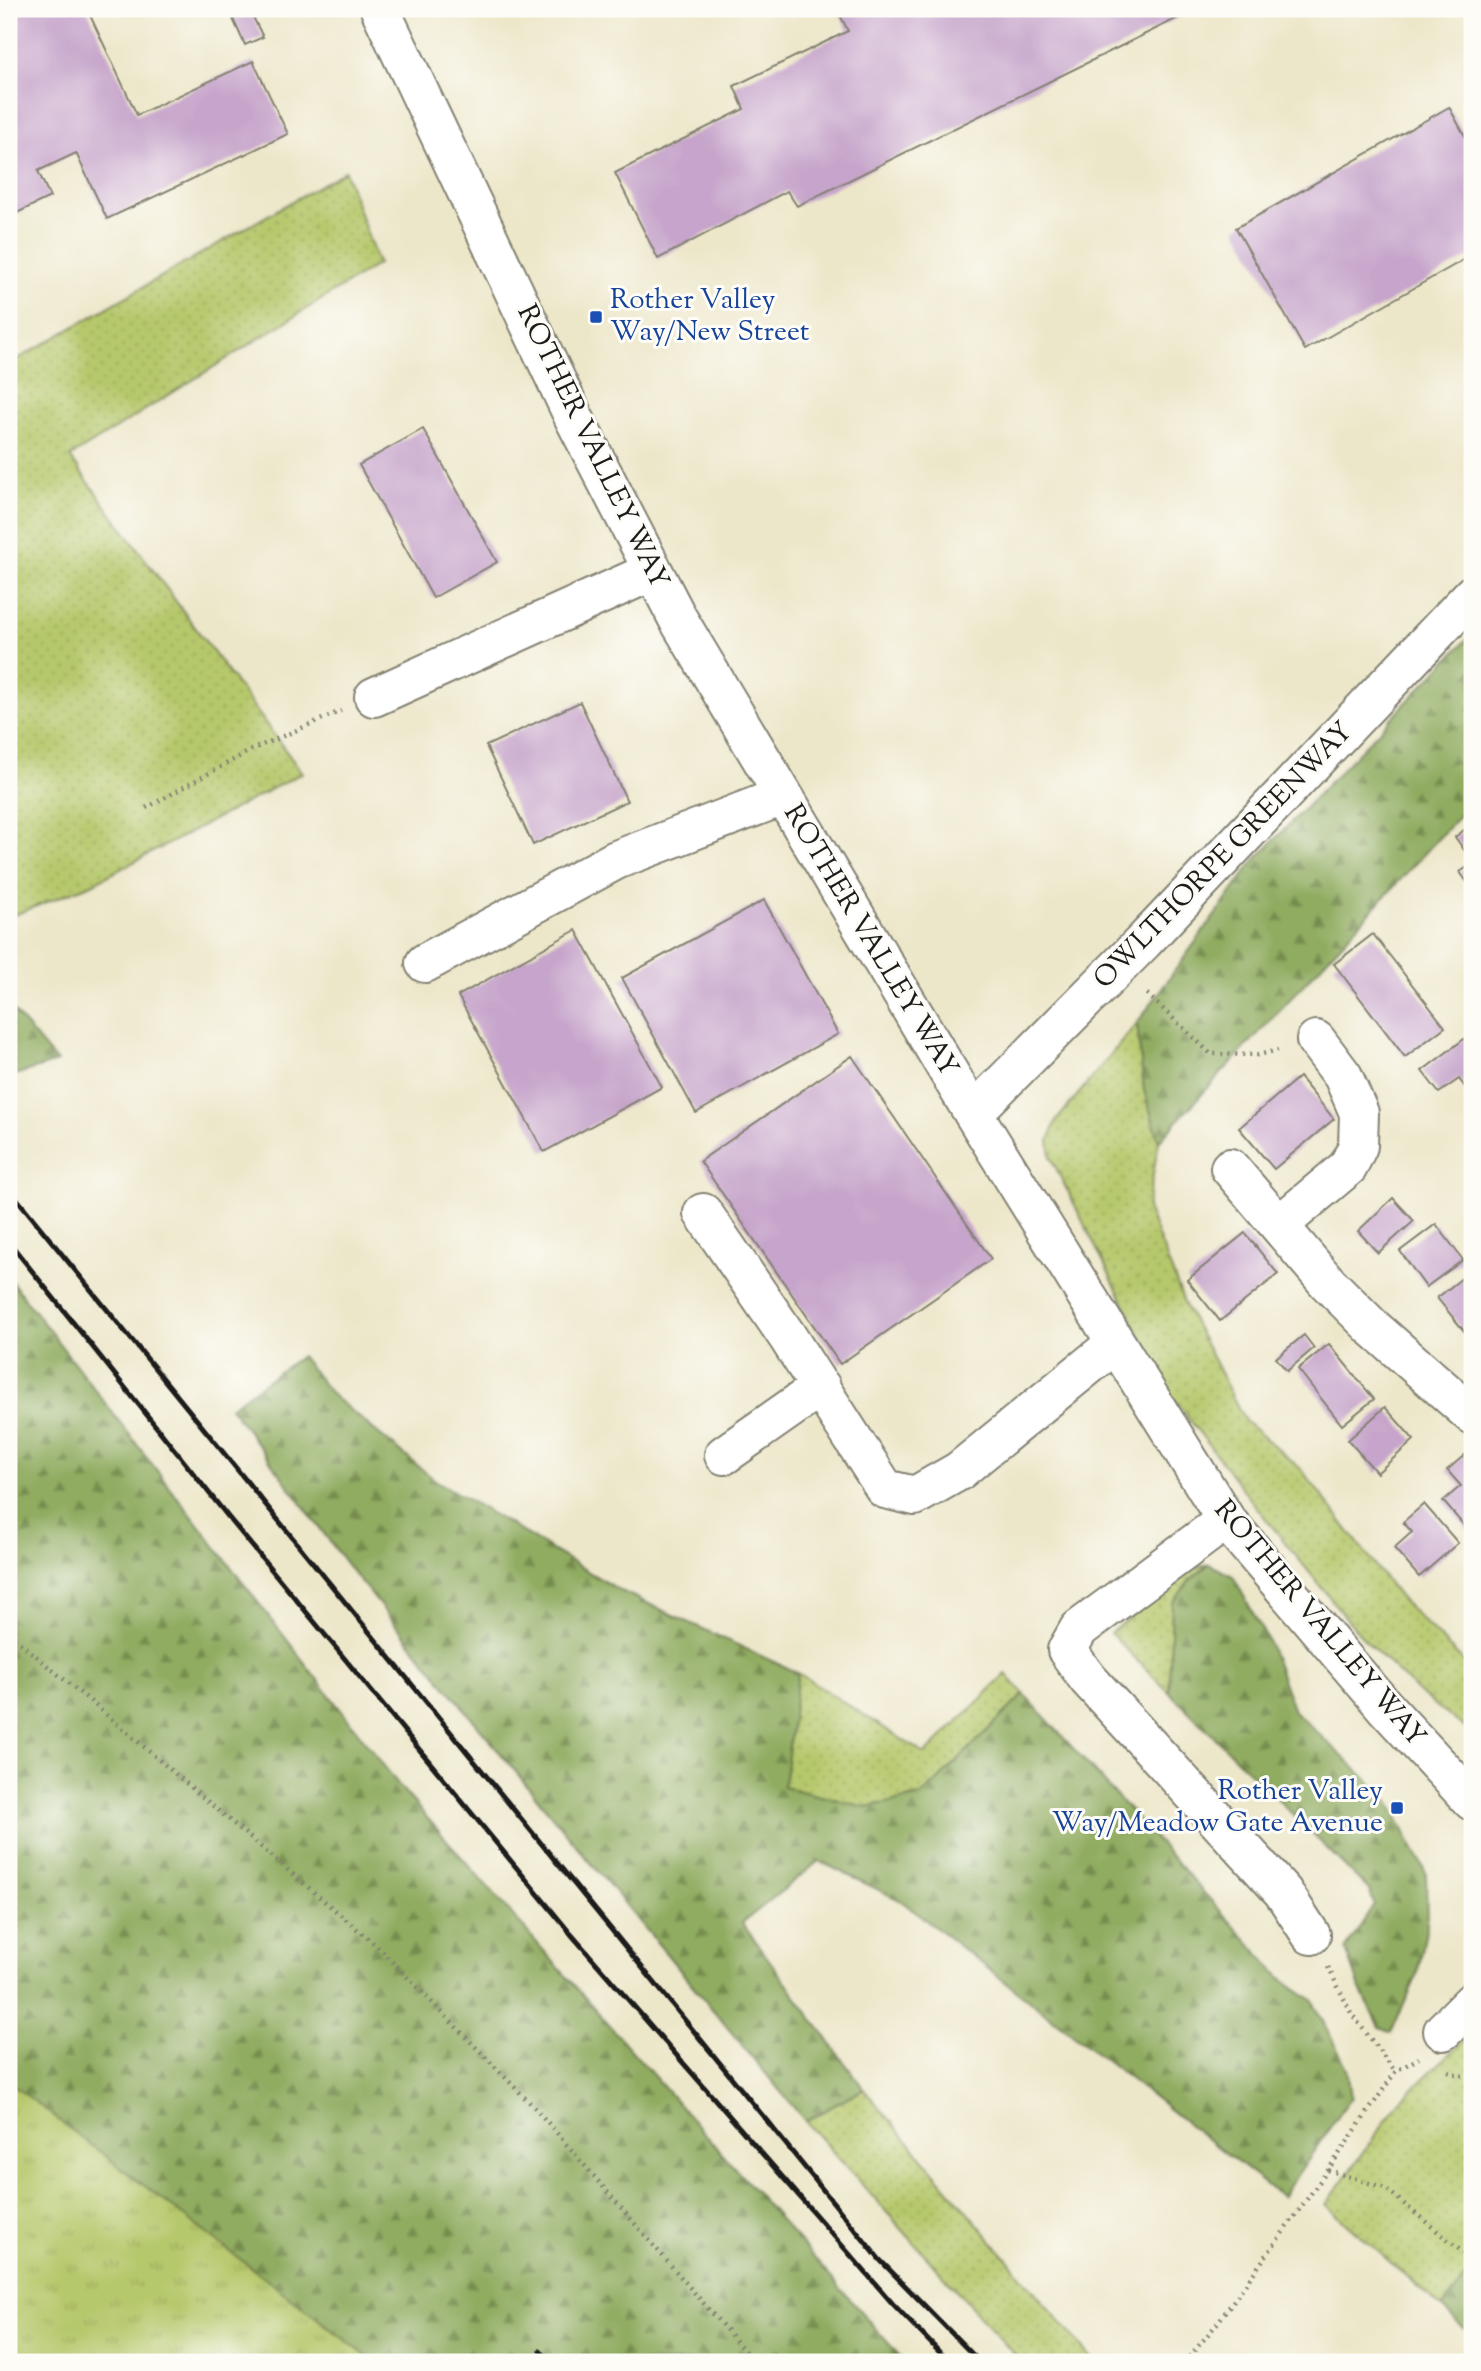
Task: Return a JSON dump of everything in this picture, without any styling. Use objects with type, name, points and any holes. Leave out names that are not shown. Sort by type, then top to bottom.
[{"type":"street","name":"ROTHER VALLEY WAY","points":[[380,9],[575,420],[678,619],[973,1113],[1226,1520],[1385,1707],[1472,1801]]},
{"type":"street","points":[[374,697],[653,571]]},
{"type":"street","name":"OWLTHORPE GREENWAY","points":[[973,1113],[1118,967],[1472,595]]},
{"type":"street","points":[[425,963],[616,860],[783,796]]},
{"type":"street","points":[[1279,1225],[1348,1167],[1358,1146],[1359,1113],[1343,1076],[1316,1040]]},
{"type":"street","points":[[1230,1168],[1327,1282],[1371,1326],[1472,1415]]},
{"type":"street","points":[[703,1213],[821,1387],[885,1489],[915,1496],[959,1471],[1116,1343]]},
{"type":"street","points":[[724,1455],[821,1387]]},
{"type":"street","points":[[1226,1520],[1079,1629],[1067,1650],[1088,1679],[1283,1892],[1311,1935]]},
{"type":"street","points":[[1443,2031],[1472,2002]]},
{"type":"path","points":[[146,808],[253,749],[374,697]]},
{"type":"path","points":[[1118,967],[1211,1054],[1258,1055],[1316,1040]]},
{"type":"path","points":[[9,1634],[378,1947],[536,2109],[754,2362]]},
{"type":"path","points":[[1311,1935],[1351,2013],[1396,2071]]},
{"type":"path","points":[[1185,2362],[1216,2325],[1396,2071],[1418,2059],[1443,2031]]},
{"type":"path","points":[[1328,2170],[1385,2188],[1472,2260]]},
{"type":"path","points":[[9,2359],[15,2362]]},
{"type":"green space","points":[[345,171],[378,264],[70,457],[302,773],[92,884],[9,917],[9,364]]},
{"type":"green space","points":[[1472,634],[1472,802],[1159,1141],[1144,1090],[1137,1023],[1255,860]]},
{"type":"green space","points":[[9,1006],[57,1062],[15,1075],[9,1073]]},
{"type":"green space","points":[[1137,1023],[1144,1090],[1159,1141],[1147,1208],[1186,1307],[1245,1421],[1301,1469],[1401,1599],[1472,1670],[1472,1733],[1419,1693],[1360,1635],[1169,1393],[1051,1158],[1049,1140],[1056,1121]]},
{"type":"green space","points":[[9,1278],[401,1788],[905,2362],[176,2362],[9,2273]]},
{"type":"green space","points":[[301,1356],[333,1396],[435,1480],[619,1590],[798,1673],[784,1787],[866,1807],[922,1796],[1024,1694],[1282,1979],[1312,2000],[1347,2068],[1351,2097],[1282,2197],[900,1900],[819,1861],[742,1923],[864,2089],[805,2121],[351,1570],[230,1407]]},
{"type":"green space","points":[[1209,1564],[1191,1579],[1172,1604],[1169,1692],[1110,1633],[1193,1568]]},
{"type":"green space","points":[[1209,1564],[1233,1576],[1268,1641],[1294,1711],[1387,1798],[1426,1873],[1427,1926],[1417,1976],[1391,2033],[1379,2027],[1346,1949],[1374,1905],[1370,1891],[1169,1692],[1172,1604],[1191,1579]]},
{"type":"green space","points":[[798,1673],[925,1754],[1006,1674],[1024,1694],[922,1796],[866,1807],[783,1787]]},
{"type":"green space","points":[[1470,2034],[1472,2270],[1442,2308],[1326,2205],[1399,2102]]},
{"type":"green space","points":[[9,2082],[374,2362],[9,2362]]},
{"type":"green space","points":[[864,2089],[1094,2362],[1021,2362],[805,2121]]},
{"type":"green space","points":[[1472,2270],[1472,2336],[1442,2308]]},
{"type":"building","points":[[9,9],[87,9],[137,115],[253,61],[288,134],[107,219],[76,153],[38,171],[50,197],[17,213],[9,196]]},
{"type":"building","points":[[837,9],[1196,9],[797,206],[787,191],[658,259],[615,173],[744,109],[734,86],[848,31]]},
{"type":"building","points":[[250,11],[263,37],[245,45],[233,19]]},
{"type":"building","points":[[1449,107],[1472,149],[1472,255],[1305,350],[1236,228]]},
{"type":"building","points":[[423,429],[497,562],[433,598],[359,465]]},
{"type":"building","points":[[580,702],[627,801],[533,845],[486,746]]},
{"type":"building","points":[[1472,824],[1472,861],[1455,837]]},
{"type":"building","points":[[1472,864],[1472,889],[1460,872]]},
{"type":"building","points":[[764,900],[838,1034],[696,1113],[622,978]]},
{"type":"building","points":[[576,930],[662,1087],[544,1152],[458,996]]},
{"type":"building","points":[[1373,934],[1445,1027],[1405,1057],[1334,964]]},
{"type":"building","points":[[1472,1033],[1472,1097],[1459,1079],[1439,1093],[1422,1071]]},
{"type":"building","points":[[852,1056],[991,1259],[840,1364],[700,1161]]},
{"type":"building","points":[[1299,1077],[1334,1119],[1274,1169],[1239,1128]]},
{"type":"building","points":[[1393,1198],[1414,1221],[1378,1253],[1358,1231]]},
{"type":"building","points":[[1436,1224],[1463,1260],[1426,1287],[1400,1251]]},
{"type":"building","points":[[1245,1233],[1278,1274],[1220,1321],[1187,1280]]},
{"type":"building","points":[[1472,1270],[1472,1324],[1464,1331],[1437,1298]]},
{"type":"building","points":[[1304,1335],[1314,1348],[1287,1371],[1276,1358]]},
{"type":"building","points":[[1329,1344],[1374,1399],[1342,1425],[1298,1369]]},
{"type":"building","points":[[1385,1407],[1414,1440],[1377,1473],[1348,1440]]},
{"type":"building","points":[[1466,1454],[1472,1461],[1472,1535],[1443,1501],[1461,1486],[1447,1470]]},
{"type":"building","points":[[1424,1504],[1458,1543],[1419,1577],[1394,1548],[1412,1532],[1403,1522]]},
{"type":"railway","points":[[9,1189],[880,2260],[980,2362]]},
{"type":"railway","points":[[9,1242],[229,1518],[571,1934],[893,2304],[949,2362]]},
{"type":"railway","points":[[540,2351],[552,2362]]},
{"type":"place","name":"Rother Valley Way/New Street","points":[[596,317]]},
{"type":"place","name":"Rother Valley Way/Meadow Gate Avenue","points":[[1397,1808]]}]
